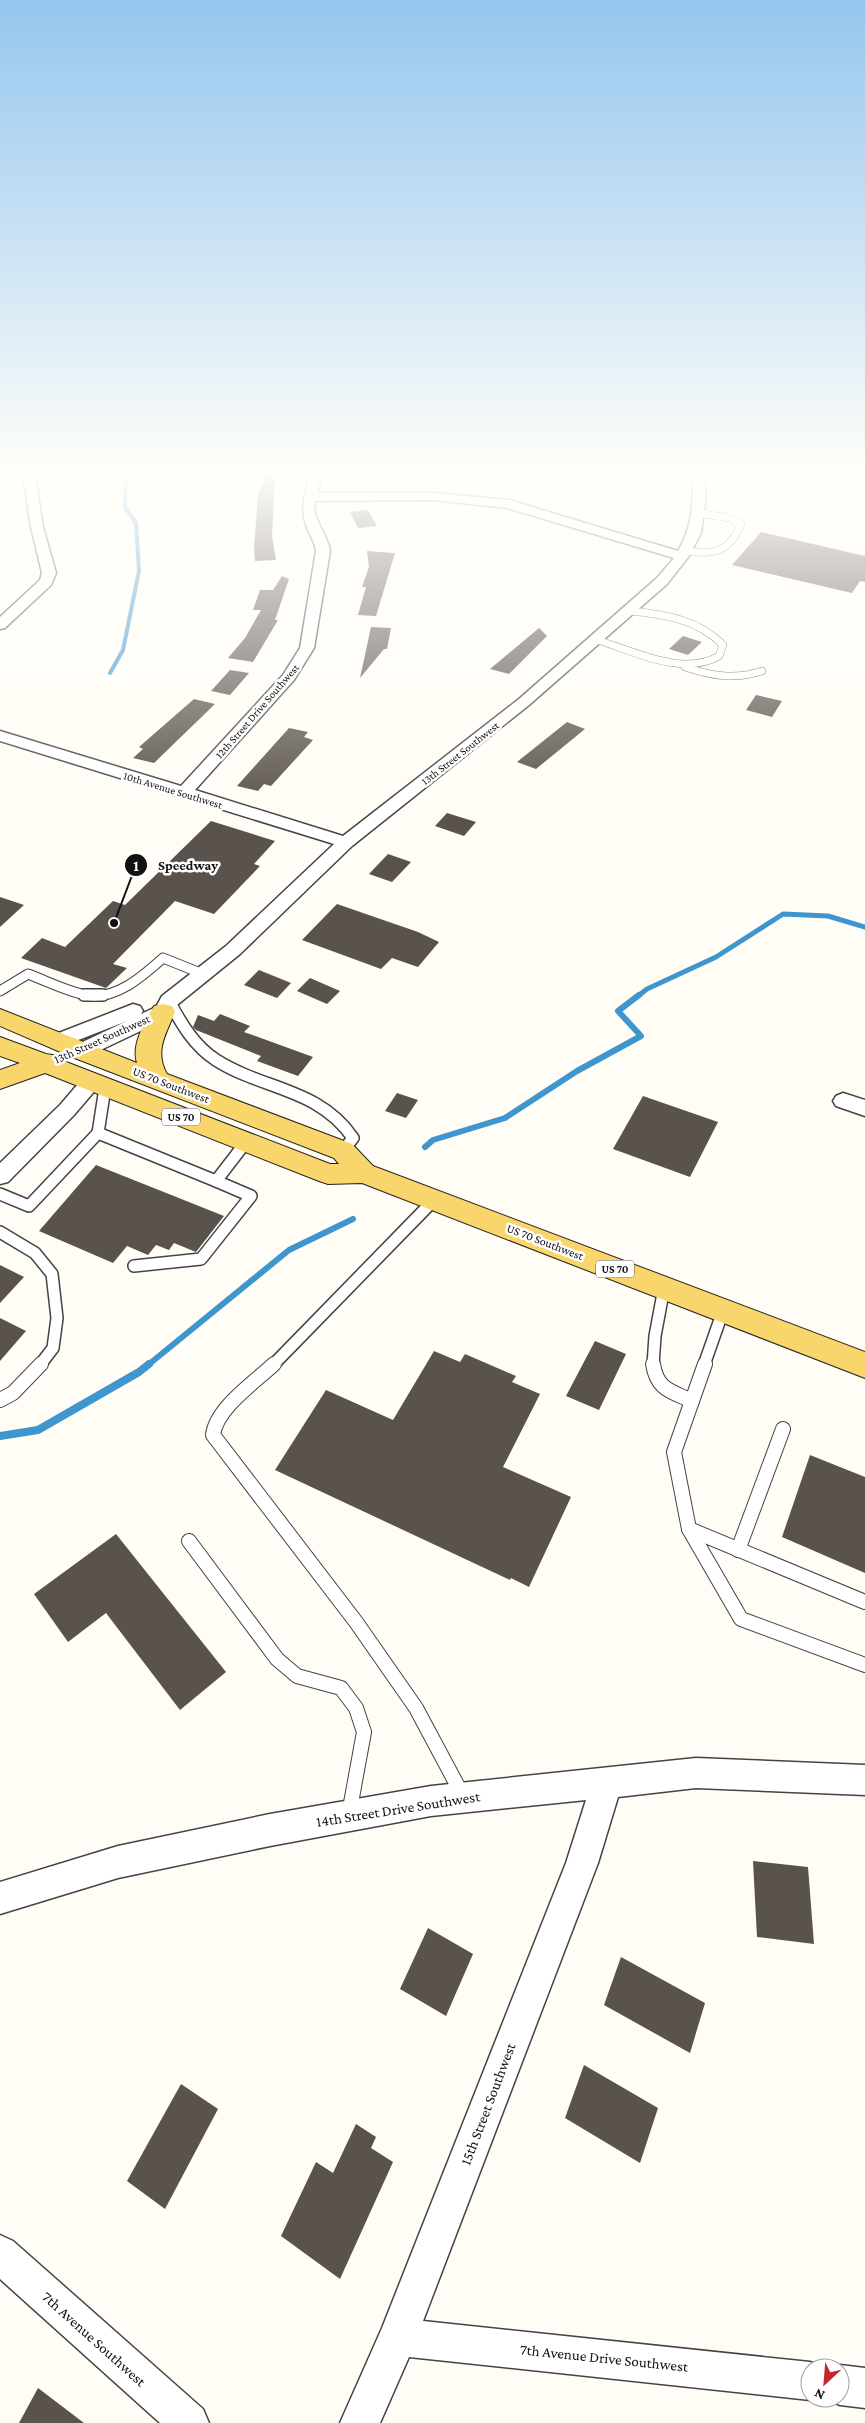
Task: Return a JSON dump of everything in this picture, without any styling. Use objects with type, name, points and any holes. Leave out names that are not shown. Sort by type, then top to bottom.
[{"type":"main road","points":[[158,1080],[146,1058],[150,1042],[166,1007]]},
{"type":"main road","name":"US 70 Southwest","points":[[0,1017],[69,1046],[343,1151],[364,1173]]},
{"type":"main road","name":"13th Street Southwest","points":[[0,1080],[16,1056],[69,1046]]},
{"type":"main road","name":"US 70 Southwest","points":[[16,1056],[98,1085],[328,1174],[364,1173],[865,1365]]},
{"type":"street","points":[[0,625],[40,588]]},
{"type":"street","name":"12th Street Drive Southwest","points":[[184,793],[289,677],[307,648],[318,588]]},
{"type":"street","name":"13th Street Southwest","points":[[69,1046],[166,1007],[275,912],[346,842],[474,743],[597,640],[654,588]]},
{"type":"street","name":"10th Avenue Southwest","points":[[0,736],[346,842]]},
{"type":"street","points":[[0,1176],[67,1110],[98,1085]]},
{"type":"street","points":[[842,1101],[865,1108]]},
{"type":"street","name":"14th Street Drive Southwest","points":[[0,1898],[118,1862],[431,1801],[696,1773],[865,1780]]},
{"type":"street","name":"15th Street Southwest","points":[[360,2423],[398,2337],[582,1863],[607,1782]]},
{"type":"street","name":"7th Avenue Southwest","points":[[0,2254],[189,2423]]},
{"type":"street","name":"7th Avenue Drive Southwest","points":[[398,2337],[800,2380]]},
{"type":"street","points":[[850,2386],[865,2388]]},
{"type":"lane","points":[[629,611],[646,612],[703,629],[718,638],[723,645],[716,659],[703,663],[676,664]]},
{"type":"lane","points":[[597,640],[724,678],[739,678],[762,671]]},
{"type":"lane","points":[[0,991],[28,974],[89,996],[105,994],[133,983],[163,958],[203,974]]},
{"type":"lane","points":[[166,1007],[193,1042],[218,1061],[327,1109],[349,1129],[353,1138],[343,1151]]},
{"type":"lane","points":[[0,1194],[29,1206],[98,1133],[98,1085]]},
{"type":"lane","points":[[98,1133],[251,1196],[200,1259],[134,1266]]},
{"type":"lane","points":[[216,1182],[246,1142]]},
{"type":"lane","points":[[434,1200],[295,1344],[221,1413],[214,1425],[213,1435],[356,1622],[416,1708],[464,1798]]},
{"type":"lane","points":[[0,1232],[35,1253],[52,1274],[57,1318],[53,1348],[37,1369],[13,1393],[0,1400]]},
{"type":"lane","points":[[664,1288],[656,1318],[655,1371],[657,1381],[666,1388],[692,1401]]},
{"type":"lane","points":[[724,1310],[674,1452],[690,1529],[740,1619],[865,1665]]},
{"type":"lane","points":[[738,1550],[782,1429]]},
{"type":"lane","points":[[690,1529],[865,1602]]},
{"type":"lane","points":[[189,1541],[277,1659],[297,1676],[341,1688],[356,1708],[364,1732],[349,1816]]},
{"type":"building","points":[[274,588],[286,588],[275,620],[278,620],[253,662],[228,658],[245,638],[261,610],[253,610],[260,590],[273,590]]},
{"type":"building","points":[[366,588],[384,588],[376,616],[358,615]]},
{"type":"building","points":[[831,588],[855,588],[852,593]]},
{"type":"building","points":[[371,627],[391,628],[387,649],[384,649],[360,678]]},
{"type":"building","points":[[539,628],[547,636],[509,674],[490,669]]},
{"type":"building","points":[[683,636],[702,642],[688,655],[669,649]]},
{"type":"building","points":[[230,670],[249,673],[230,695],[211,691]]},
{"type":"building","points":[[756,695],[782,701],[772,717],[746,710]]},
{"type":"building","points":[[194,699],[215,704],[154,763],[133,758],[143,749],[139,747]]},
{"type":"building","points":[[567,722],[585,729],[536,769],[517,762]]},
{"type":"building","points":[[289,728],[308,732],[304,737],[313,740],[271,786],[264,784],[258,791],[237,786]]},
{"type":"building","points":[[447,813],[476,822],[464,836],[435,826]]},
{"type":"building","points":[[211,821],[275,841],[254,864],[260,866],[214,914],[175,901],[113,964],[127,968],[106,988],[21,958],[42,938],[65,947],[113,901],[125,905]]},
{"type":"building","points":[[388,854],[411,862],[392,882],[369,874]]},
{"type":"building","points":[[0,897],[24,905],[0,927]]},
{"type":"building","points":[[337,904],[418,932],[439,942],[418,967],[392,958],[381,969],[302,940]]},
{"type":"building","points":[[259,970],[291,983],[277,998],[244,985]]},
{"type":"building","points":[[310,978],[340,991],[327,1004],[297,991]]},
{"type":"building","points":[[220,1014],[250,1026],[244,1032],[313,1057],[298,1076],[257,1061],[261,1056],[196,1030],[193,1027],[198,1015],[214,1021]]},
{"type":"building","points":[[397,1093],[418,1100],[406,1118],[385,1111]]},
{"type":"building","points":[[643,1096],[718,1122],[690,1177],[613,1149]]},
{"type":"building","points":[[96,1165],[224,1216],[196,1252],[174,1243],[169,1250],[156,1245],[148,1255],[127,1246],[113,1263],[39,1231]]},
{"type":"building","points":[[0,1265],[24,1277],[0,1303]]},
{"type":"building","points":[[0,1318],[26,1331],[0,1361]]},
{"type":"building","points":[[595,1341],[626,1354],[599,1410],[566,1396]]},
{"type":"building","points":[[434,1351],[460,1362],[465,1354],[516,1376],[512,1382],[540,1394],[503,1467],[571,1497],[529,1587],[511,1578],[510,1580],[275,1470],[326,1390],[393,1420]]},
{"type":"building","points":[[810,1455],[865,1477],[865,1573],[782,1537]]},
{"type":"building","points":[[116,1534],[226,1672],[180,1710],[106,1613],[68,1642],[34,1594]]},
{"type":"building","points":[[753,1861],[808,1867],[814,1944],[757,1937]]},
{"type":"building","points":[[428,1928],[473,1954],[446,2016],[400,1989]]},
{"type":"building","points":[[621,1957],[705,2003],[690,2053],[604,2005]]},
{"type":"building","points":[[584,2065],[658,2108],[640,2163],[565,2118]]},
{"type":"building","points":[[181,2084],[218,2109],[165,2209],[127,2181]]},
{"type":"building","points":[[356,2124],[376,2137],[371,2148],[393,2162],[340,2279],[281,2236],[316,2162],[333,2173]]},
{"type":"building","points":[[38,2388],[84,2423],[19,2423]]},
{"type":"waterway","points":[[110,673],[123,650],[136,588]]},
{"type":"waterway","points":[[638,996],[647,989],[716,957],[783,914],[828,916],[865,927]]},
{"type":"waterway","points":[[425,1147],[433,1140],[505,1118],[577,1071],[641,1036],[618,1011],[639,995]]},
{"type":"waterway","points":[[148,1365],[289,1250],[353,1219]]},
{"type":"waterway","points":[[0,1436],[38,1430],[139,1372],[149,1364]]},
{"type":"place","name":"Speedway","points":[[114,923]]}]
